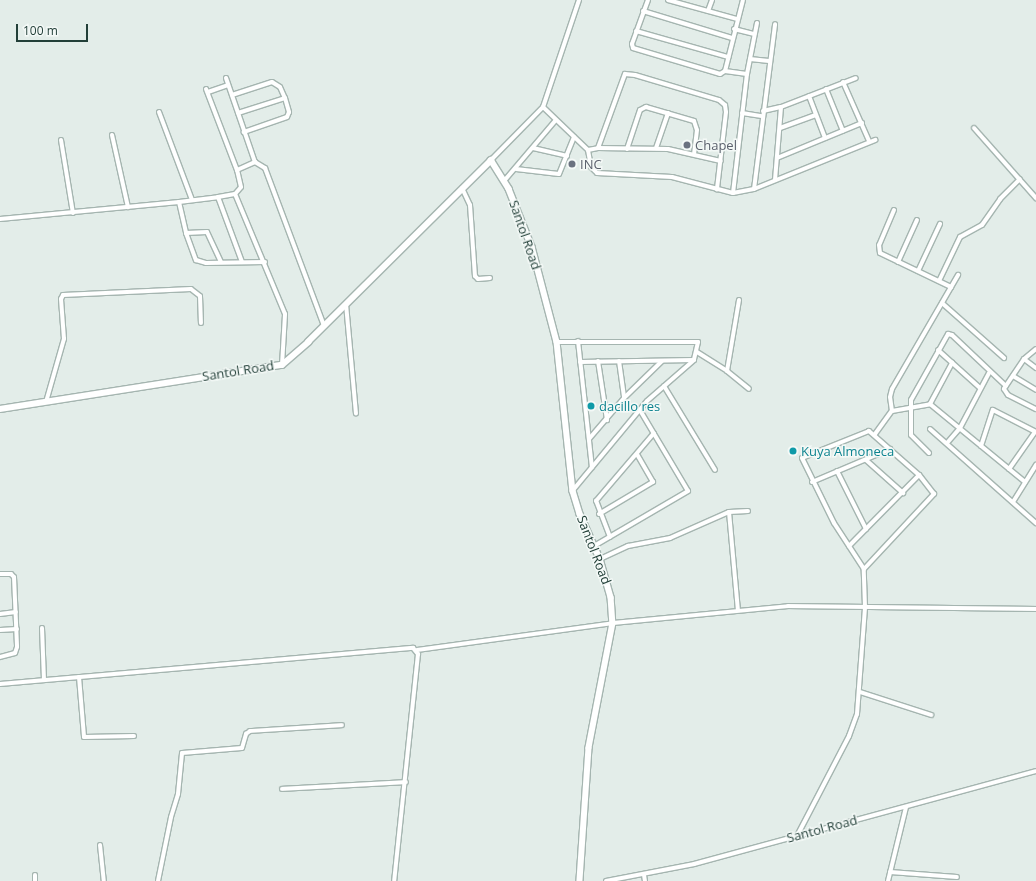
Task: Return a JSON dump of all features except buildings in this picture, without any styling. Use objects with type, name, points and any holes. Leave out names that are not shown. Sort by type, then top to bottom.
[{"type":"street","points":[[490,160],[543,107],[579,0]]},
{"type":"street","points":[[648,0],[632,45],[639,51],[717,73],[725,71],[747,74]]},
{"type":"street","points":[[668,0],[737,19]]},
{"type":"street","points":[[708,11],[712,0]]},
{"type":"street","points":[[725,71],[734,29],[743,0]]},
{"type":"street","points":[[644,11],[732,38]]},
{"type":"street","points":[[733,192],[747,74],[757,23]]},
{"type":"street","points":[[754,189],[762,114],[775,24]]},
{"type":"street","points":[[734,29],[754,34]]},
{"type":"street","points":[[636,31],[728,57]]},
{"type":"street","points":[[750,58],[769,61]]},
{"type":"street","points":[[598,148],[622,78],[630,74],[723,103],[726,112],[717,189]]},
{"type":"street","points":[[226,78],[255,162],[265,168],[324,326]]},
{"type":"street","points":[[742,114],[762,114],[856,78]]},
{"type":"street","points":[[232,95],[272,82],[280,87],[285,98],[288,117],[244,132]]},
{"type":"street","points":[[843,82],[869,141]]},
{"type":"street","points":[[0,219],[179,202],[235,194],[240,187],[237,170],[207,90],[228,85]]},
{"type":"street","points":[[826,89],[843,131]]},
{"type":"street","points":[[809,96],[825,138]]},
{"type":"street","points":[[238,113],[285,98]]},
{"type":"street","points":[[543,107],[588,150],[591,167],[597,173],[672,177],[733,192],[754,189],[869,141],[875,140]]},
{"type":"street","points":[[775,180],[781,107]]},
{"type":"street","points":[[627,149],[641,108],[668,113],[696,122],[694,154]]},
{"type":"street","points":[[159,112],[192,200]]},
{"type":"street","points":[[656,148],[668,113]]},
{"type":"street","points":[[780,128],[816,115]]},
{"type":"street","points":[[504,181],[516,169],[556,120]]},
{"type":"street","points":[[777,158],[862,123]]},
{"type":"street","points":[[974,128],[1036,198]]},
{"type":"street","points":[[112,135],[128,207]]},
{"type":"street","points":[[516,169],[558,175],[562,170],[574,137]]},
{"type":"street","points":[[61,140],[73,213]]},
{"type":"street","points":[[533,148],[567,156]]},
{"type":"street","points":[[588,150],[598,148],[656,148],[694,154],[721,161]]},
{"type":"street","name":"Santol Road","points":[[0,409],[282,365],[324,326],[490,160],[504,181],[526,230],[557,342],[573,491],[600,560],[611,597],[613,623],[591,729],[580,881]]},
{"type":"street","points":[[237,170],[255,162]]},
{"type":"street","points":[[939,281],[960,237],[982,225],[1000,199],[1020,179]]},
{"type":"street","points":[[462,188],[470,205],[474,276],[478,279],[490,278]]},
{"type":"street","points":[[235,194],[265,262],[285,314],[282,365]]},
{"type":"street","points":[[218,197],[242,262]]},
{"type":"street","points":[[179,202],[186,233],[196,260],[206,263],[265,262]]},
{"type":"street","points":[[894,210],[879,250],[882,255],[951,287]]},
{"type":"street","points":[[898,262],[918,220]]},
{"type":"street","points":[[918,271],[940,224]]},
{"type":"street","points":[[186,233],[207,232],[220,262]]},
{"type":"street","points":[[892,411],[890,393],[958,275]]},
{"type":"street","points":[[46,402],[64,339],[61,299],[63,295],[191,289],[200,296],[201,323]]},
{"type":"street","points":[[727,371],[738,300]]},
{"type":"street","points":[[942,303],[1004,358]]},
{"type":"street","points":[[346,304],[356,414]]},
{"type":"street","points":[[930,453],[911,435],[911,400],[918,383],[938,350],[951,334],[989,373],[1006,386]]},
{"type":"street","points":[[557,342],[695,340],[698,342],[694,360],[664,386],[640,410],[573,491]]},
{"type":"street","points":[[578,341],[592,467]]},
{"type":"street","points":[[1036,349],[1024,359],[1006,386],[1005,394],[1036,409]]},
{"type":"street","points":[[938,350],[980,388]]},
{"type":"street","points":[[697,352],[727,371],[749,389]]},
{"type":"street","points":[[1024,359],[1036,368]]},
{"type":"street","points":[[580,362],[694,360]]},
{"type":"street","points":[[598,361],[606,420]]},
{"type":"street","points":[[619,361],[624,398]]},
{"type":"street","points":[[589,440],[624,398],[663,361]]},
{"type":"street","points":[[930,404],[952,363]]},
{"type":"street","points":[[948,443],[960,428],[989,373]]},
{"type":"street","points":[[1013,376],[1036,390]]},
{"type":"street","points":[[664,386],[715,470]]},
{"type":"street","points":[[875,434],[892,411],[930,404],[1025,482]]},
{"type":"street","points":[[594,546],[688,491],[640,410]]},
{"type":"street","points":[[981,446],[992,410],[1035,432],[1009,469]]},
{"type":"street","points":[[930,429],[948,443],[1036,523]]},
{"type":"street","points":[[796,836],[849,736],[857,714],[860,692],[865,607],[864,569],[812,482],[803,457],[867,432],[875,434],[919,475],[932,489],[934,496],[864,569]]},
{"type":"street","points":[[610,537],[599,514],[597,506],[598,498],[654,433]]},
{"type":"street","points":[[812,482],[890,449]]},
{"type":"street","points":[[599,514],[653,482],[637,454]]},
{"type":"street","points":[[866,460],[903,493]]},
{"type":"street","points":[[1013,502],[1036,465]]},
{"type":"street","points":[[837,471],[866,529]]},
{"type":"street","points":[[849,546],[903,493],[919,475]]},
{"type":"street","points":[[600,560],[628,546],[670,538],[729,512],[748,511]]},
{"type":"street","points":[[729,512],[738,610]]},
{"type":"street","points":[[0,574],[11,574],[14,577],[17,629],[17,650],[15,654],[0,657]]},
{"type":"street","points":[[0,684],[409,648],[417,650],[613,623],[738,610],[823,605],[865,607],[1036,609]]},
{"type":"street","points":[[0,614],[16,612]]},
{"type":"street","points":[[42,628],[44,679]]},
{"type":"street","points":[[0,630],[17,629]]},
{"type":"street","points":[[394,881],[406,782],[417,650]]},
{"type":"street","points":[[79,677],[84,737],[134,736]]},
{"type":"street","points":[[860,692],[931,715]]},
{"type":"street","points":[[158,881],[166,838],[178,794],[182,753],[242,748],[246,734],[250,732],[342,725]]},
{"type":"street","name":"Santol Road","points":[[606,881],[644,875],[906,807],[1036,771]]},
{"type":"street","points":[[282,789],[406,782]]},
{"type":"street","points":[[888,881],[906,807]]},
{"type":"street","points":[[100,845],[104,881]]},
{"type":"street","points":[[890,872],[957,877]]},
{"type":"street","points":[[35,875],[35,881]]},
{"type":"street","points":[[644,875],[645,881]]},
{"type":"place","name":"Chapel","points":[[687,145]]},
{"type":"place","name":"INC","points":[[572,164]]},
{"type":"place","name":"dacillo res","points":[[591,406]]},
{"type":"place","name":"Kuya Almoneca","points":[[793,451]]}]
